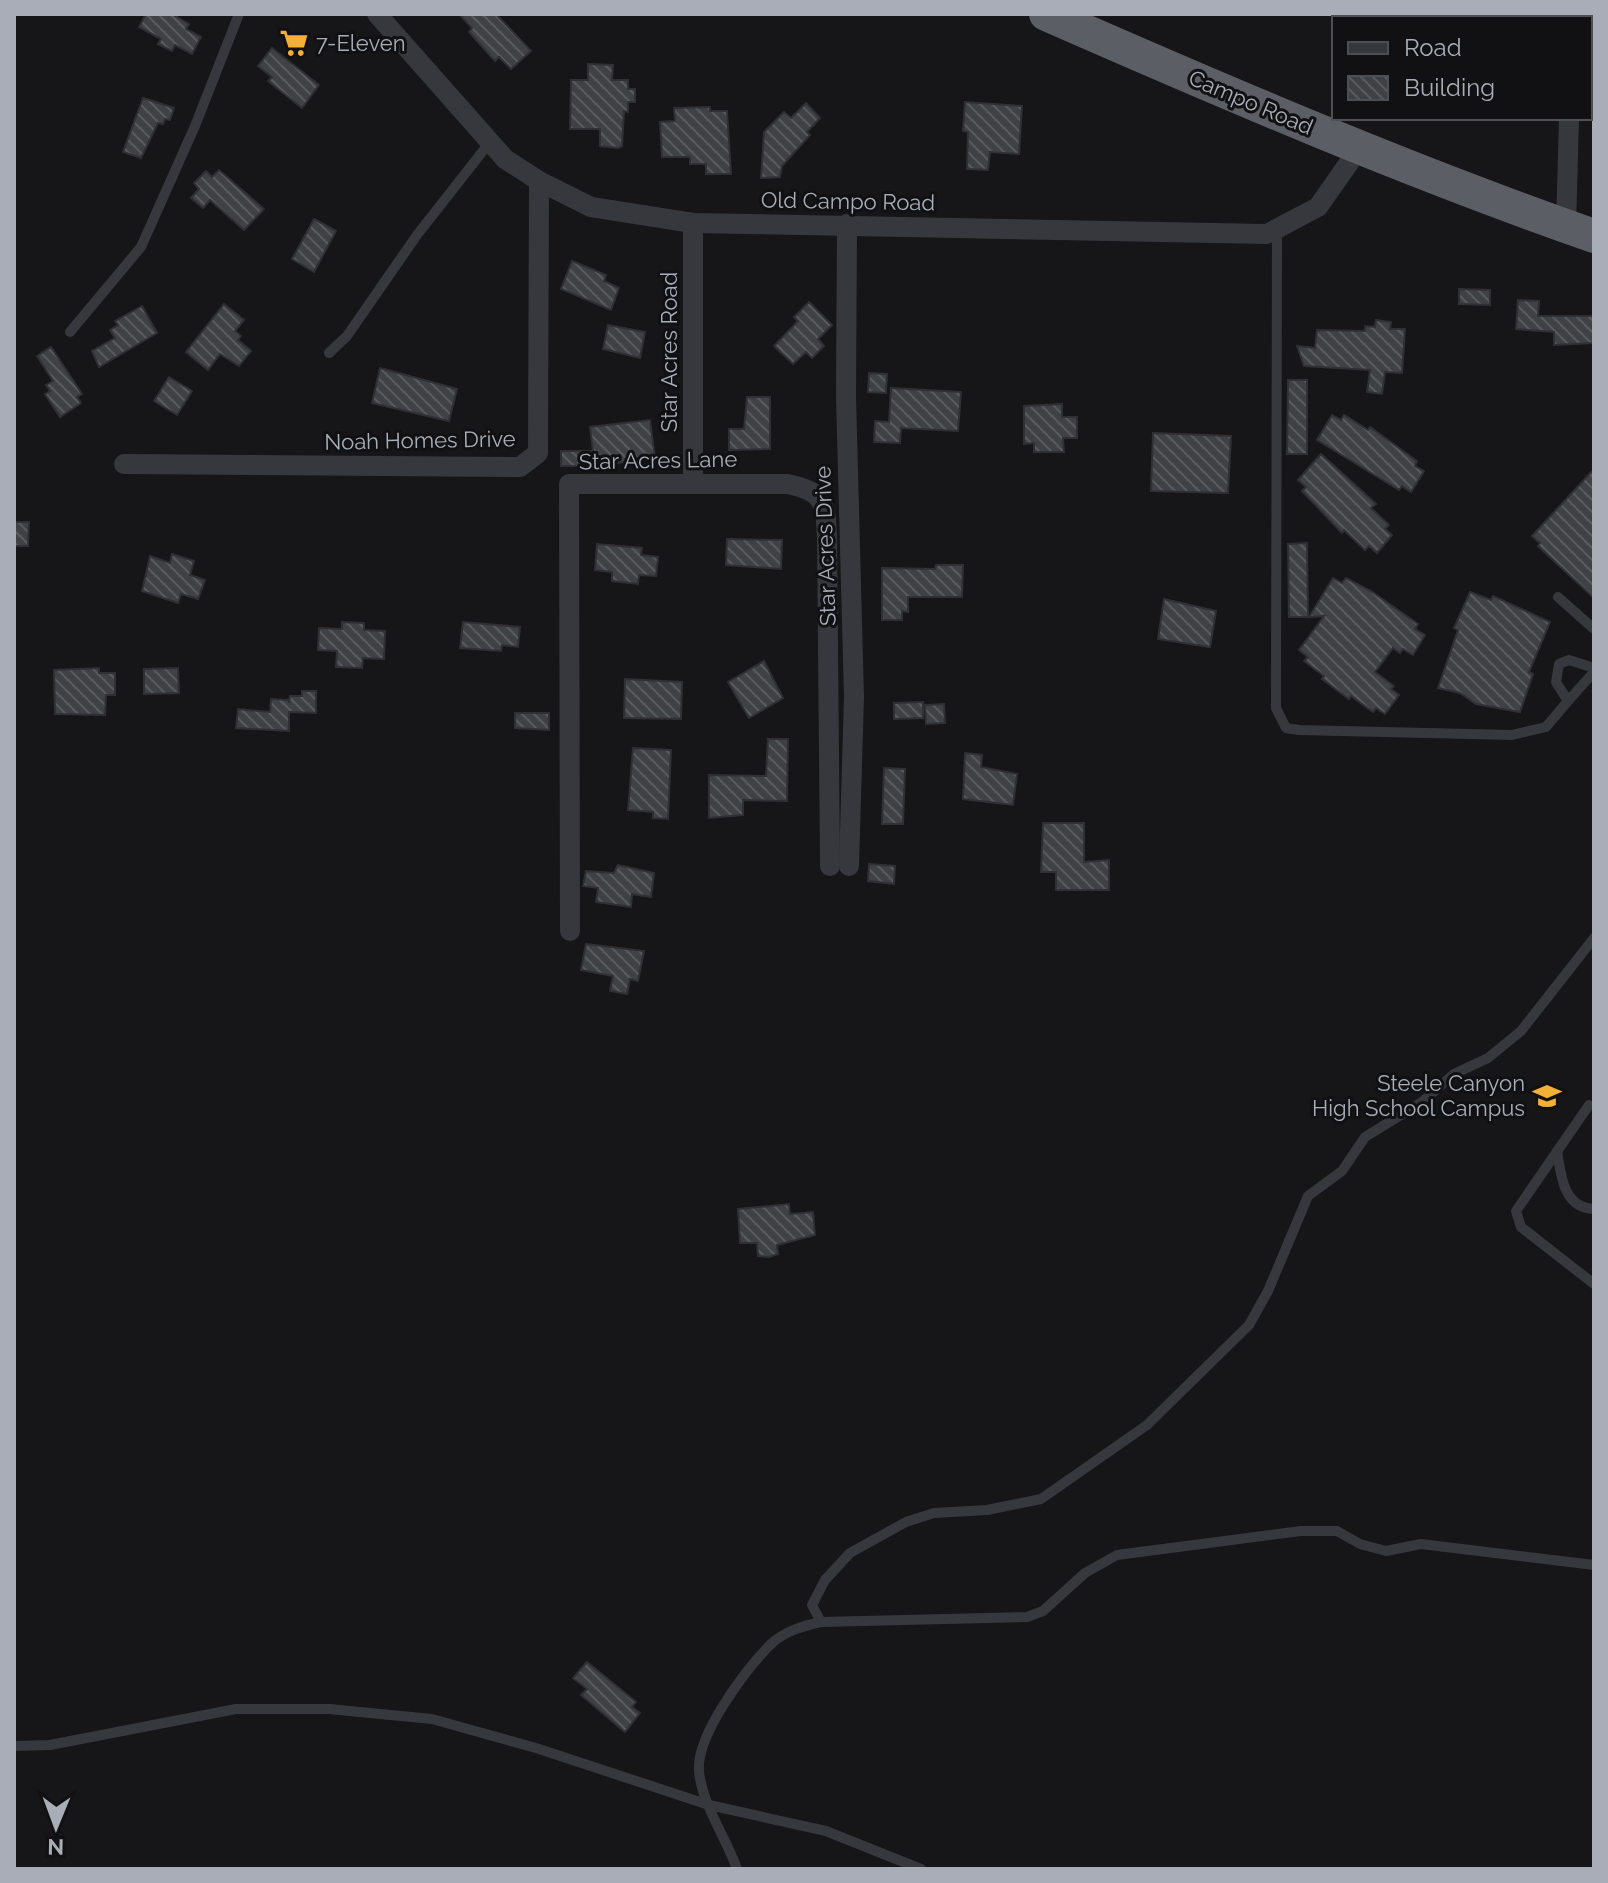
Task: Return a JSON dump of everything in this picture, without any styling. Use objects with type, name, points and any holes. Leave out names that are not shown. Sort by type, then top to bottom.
[{"type":"highway","name":"Campo Road","points":[[1046,14],[1085,22],[1360,147],[1580,231]]},
{"type":"street","name":"Old Campo Road","points":[[377,14],[505,159],[539,181],[591,207],[693,223],[1267,234],[1318,207],[1360,147]]},
{"type":"street","points":[[1569,120],[1580,231]]},
{"type":"street","name":"Noah Homes Drive","points":[[124,464],[520,467],[538,453],[539,181]]},
{"type":"street","name":"Star Acres Road","points":[[693,223],[693,482]]},
{"type":"street","name":"Star Acres Drive","points":[[840,866],[854,697],[846,397],[847,224]]},
{"type":"street","name":"Star Acres Lane","points":[[570,931],[569,484],[787,484],[809,488],[819,496],[826,514],[840,866]]},
{"type":"lane","points":[[70,332],[141,247],[195,126],[239,14]]},
{"type":"lane","points":[[329,353],[347,336],[417,235],[490,142]]},
{"type":"lane","points":[[1277,229],[1276,708],[1280,721],[1286,728],[1299,730],[1512,735],[1546,727],[1568,701],[1594,670],[1569,660],[1559,664],[1556,682],[1568,701]]},
{"type":"lane","points":[[1558,597],[1594,629]]},
{"type":"lane","points":[[821,1622],[812,1605],[825,1580],[850,1553],[906,1522],[934,1513],[987,1510],[1041,1499],[1147,1425],[1249,1325],[1268,1291],[1308,1196],[1342,1171],[1365,1137],[1422,1102],[1454,1074],[1488,1058],[1521,1031],[1594,938]]},
{"type":"lane","points":[[1592,1105],[1516,1211],[1516,1219],[1521,1227],[1594,1284]]},
{"type":"lane","points":[[1557,1151],[1566,1193],[1592,1211]]},
{"type":"lane","points":[[737,1869],[709,1805],[698,1769],[704,1739],[772,1643],[798,1627],[821,1622],[1027,1617],[1043,1611],[1085,1573],[1117,1555],[1301,1531],[1337,1531],[1360,1544],[1386,1551],[1421,1544],[1594,1565]]},
{"type":"lane","points":[[14,1746],[50,1745],[236,1709],[329,1709],[432,1719],[536,1748],[709,1805],[826,1831],[921,1869]]},
{"type":"building","points":[[146,14],[172,14],[189,24],[186,29],[201,37],[192,54],[175,45],[172,51],[158,44],[161,39],[139,27]]},
{"type":"building","points":[[459,14],[496,14],[531,51],[511,69],[499,57],[495,61],[469,32],[472,28]]},
{"type":"building","points":[[272,48],[319,85],[302,108],[268,81],[272,77],[258,66]]},
{"type":"building","points":[[588,64],[613,65],[612,80],[628,80],[628,89],[635,89],[635,102],[628,102],[628,112],[624,111],[622,146],[618,148],[600,146],[600,129],[570,129],[571,80],[588,80]]},
{"type":"building","points":[[143,98],[174,108],[170,120],[158,123],[141,158],[123,152]]},
{"type":"building","points":[[965,102],[1022,106],[1019,154],[990,152],[988,170],[967,169],[968,132],[963,131]]},
{"type":"building","points":[[806,103],[820,118],[807,132],[810,135],[782,166],[780,177],[761,178],[764,132],[784,112],[791,118]]},
{"type":"building","points":[[710,107],[710,111],[727,111],[731,174],[706,174],[706,164],[690,164],[690,157],[662,157],[660,122],[675,121],[674,108]]},
{"type":"building","points":[[219,170],[264,209],[244,230],[210,200],[203,208],[191,198],[199,189],[194,183],[206,171],[212,177]]},
{"type":"building","points":[[314,219],[336,231],[314,272],[292,259]]},
{"type":"building","points":[[572,261],[606,275],[604,281],[619,288],[611,310],[561,289]]},
{"type":"building","points":[[1459,289],[1490,290],[1490,305],[1459,304]]},
{"type":"building","points":[[1518,300],[1539,301],[1538,316],[1594,316],[1594,343],[1554,345],[1554,332],[1516,329]]},
{"type":"building","points":[[809,302],[832,325],[818,339],[824,346],[812,358],[806,352],[793,364],[774,346],[798,321],[794,317]]},
{"type":"building","points":[[224,304],[244,320],[235,331],[241,336],[238,340],[251,351],[239,366],[220,354],[208,370],[186,352]]},
{"type":"building","points":[[142,306],[157,333],[99,367],[92,351],[115,338],[110,330],[118,325],[115,321]]},
{"type":"building","points":[[1376,320],[1391,322],[1390,329],[1405,329],[1402,373],[1385,372],[1382,394],[1367,392],[1370,370],[1304,366],[1297,346],[1315,348],[1317,330],[1365,331],[1365,326],[1375,327]]},
{"type":"building","points":[[608,325],[645,332],[640,358],[603,349]]},
{"type":"building","points":[[51,347],[82,394],[77,397],[81,403],[60,417],[45,394],[50,391],[46,385],[53,381],[37,356]]},
{"type":"building","points":[[380,368],[457,389],[449,421],[372,403]]},
{"type":"building","points":[[869,373],[887,374],[886,393],[868,392]]},
{"type":"building","points":[[169,377],[192,391],[177,415],[154,401]]},
{"type":"building","points":[[1288,380],[1307,380],[1307,454],[1287,454]]},
{"type":"building","points":[[891,388],[961,392],[958,431],[901,428],[900,443],[874,442],[875,421],[889,422]]},
{"type":"building","points":[[747,397],[770,397],[770,449],[729,450],[729,429],[744,429]]},
{"type":"building","points":[[1062,404],[1062,417],[1077,417],[1077,438],[1063,438],[1064,452],[1034,452],[1034,443],[1024,444],[1024,406]]},
{"type":"building","points":[[1332,415],[1341,420],[1344,415],[1368,430],[1370,427],[1417,461],[1415,466],[1424,471],[1411,492],[1402,486],[1399,490],[1317,440]]},
{"type":"building","points":[[650,420],[655,458],[596,466],[561,466],[561,451],[593,451],[590,427]]},
{"type":"building","points":[[1153,433],[1231,436],[1228,493],[1151,491]]},
{"type":"building","points":[[1321,454],[1376,504],[1371,508],[1389,525],[1385,529],[1392,535],[1377,553],[1369,546],[1365,550],[1344,530],[1342,533],[1302,491],[1306,487],[1298,480]]},
{"type":"building","points":[[1594,469],[1594,598],[1538,546],[1540,543],[1532,536]]},
{"type":"building","points":[[14,522],[29,522],[28,546],[14,546]]},
{"type":"building","points":[[727,539],[782,540],[781,569],[726,565]]},
{"type":"building","points":[[1307,543],[1308,617],[1289,617],[1288,544]]},
{"type":"building","points":[[597,544],[642,548],[641,555],[658,557],[656,576],[639,575],[638,584],[612,581],[612,572],[595,570]]},
{"type":"building","points":[[172,554],[194,561],[190,575],[205,580],[198,599],[181,594],[178,603],[142,591],[150,556],[170,563]]},
{"type":"building","points":[[936,565],[963,565],[962,597],[908,597],[908,612],[902,611],[902,620],[882,620],[882,568],[935,569]]},
{"type":"building","points":[[1333,578],[1342,583],[1346,578],[1371,591],[1418,624],[1415,629],[1425,635],[1413,655],[1403,649],[1400,653],[1393,648],[1375,672],[1394,686],[1391,689],[1399,695],[1385,714],[1376,708],[1373,712],[1351,696],[1349,699],[1322,679],[1324,676],[1304,661],[1308,657],[1299,650],[1324,616],[1309,617]]},
{"type":"building","points":[[1470,592],[1491,600],[1493,596],[1550,622],[1529,672],[1533,674],[1520,712],[1476,704],[1460,693],[1438,688],[1458,630],[1454,628]]},
{"type":"building","points":[[1164,599],[1216,611],[1210,647],[1158,639]]},
{"type":"building","points":[[342,622],[364,623],[364,630],[385,631],[384,659],[363,658],[362,668],[336,667],[337,651],[318,650],[319,628],[342,629]]},
{"type":"building","points":[[463,622],[520,627],[518,647],[502,645],[501,651],[460,648]]},
{"type":"building","points":[[764,661],[783,698],[749,718],[728,682]]},
{"type":"building","points":[[99,668],[99,673],[115,673],[115,695],[106,695],[105,715],[55,714],[54,670]]},
{"type":"building","points":[[178,668],[179,693],[144,694],[144,669]]},
{"type":"building","points":[[625,679],[682,682],[681,719],[624,718]]},
{"type":"building","points":[[302,691],[316,691],[316,713],[289,712],[289,731],[236,728],[238,709],[270,712],[271,699],[289,700],[289,703],[290,696],[302,696]]},
{"type":"building","points":[[923,702],[923,718],[894,719],[894,703]]},
{"type":"building","points":[[944,704],[945,723],[926,724],[925,705]]},
{"type":"building","points":[[515,713],[549,713],[549,730],[515,728]]},
{"type":"building","points":[[768,739],[788,739],[787,801],[743,800],[743,815],[709,818],[709,775],[766,776]]},
{"type":"building","points":[[633,748],[671,750],[668,819],[653,818],[653,812],[628,810]]},
{"type":"building","points":[[965,753],[982,755],[981,767],[1017,774],[1013,805],[963,799]]},
{"type":"building","points":[[884,768],[905,769],[903,824],[882,824]]},
{"type":"building","points":[[1043,823],[1084,823],[1084,862],[1109,860],[1109,890],[1056,890],[1056,872],[1041,872]]},
{"type":"building","points":[[869,864],[895,866],[894,884],[868,881]]},
{"type":"building","points":[[618,865],[654,873],[651,897],[632,894],[631,907],[596,902],[598,888],[583,886],[586,871],[614,873]]},
{"type":"building","points":[[586,944],[644,951],[638,981],[630,979],[627,994],[610,991],[613,976],[581,970]]},
{"type":"building","points":[[789,1204],[790,1214],[813,1212],[815,1235],[777,1245],[778,1254],[769,1257],[758,1256],[757,1243],[740,1243],[738,1209]]},
{"type":"building","points":[[587,1662],[636,1702],[632,1707],[640,1713],[625,1732],[581,1695],[587,1689],[573,1678]]},
{"type":"place","name":"7-Eleven","points":[[294,43]]},
{"type":"place","name":"Steele Canyon High School Campus","points":[[1547,1096]]}]
